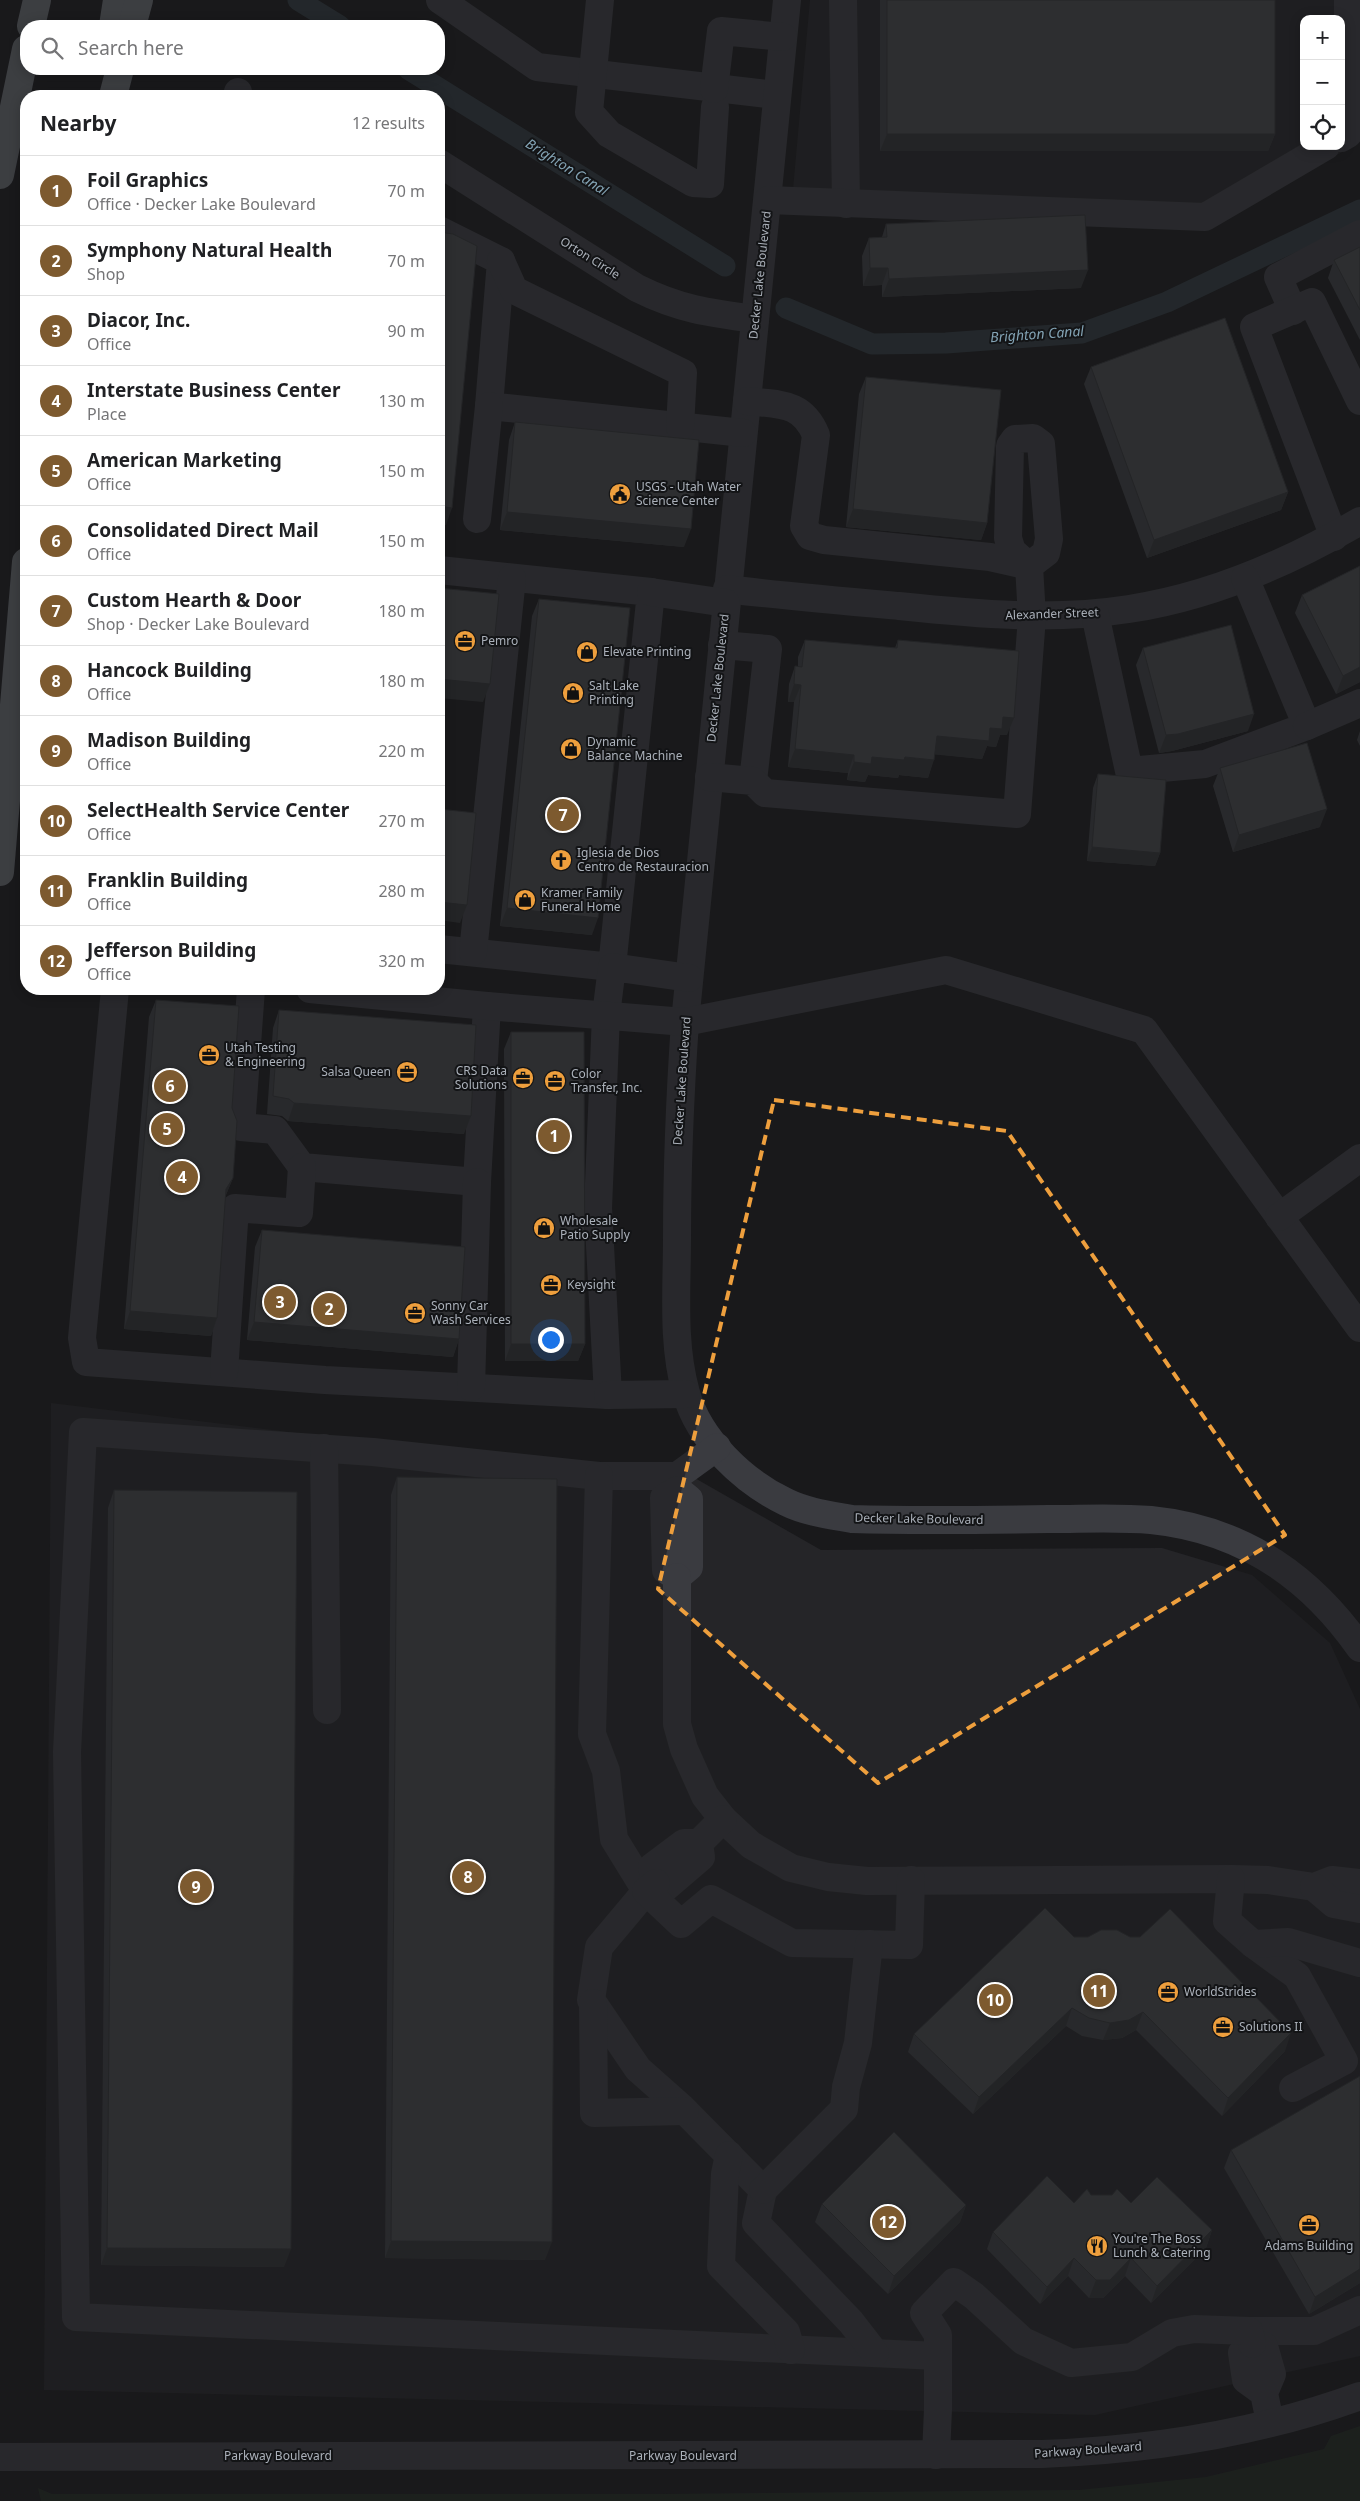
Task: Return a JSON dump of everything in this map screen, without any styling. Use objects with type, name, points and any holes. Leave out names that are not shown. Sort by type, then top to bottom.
[{"type":"highway","points":[[32,20],[37,0]]},
{"type":"highway","points":[[114,20],[117,0]]},
{"type":"highway","points":[[134,20],[139,0]]},
{"type":"highway","points":[[0,175],[21,75]]},
{"type":"highway","points":[[101,90],[104,75]]},
{"type":"highway","points":[[115,90],[118,75]]},
{"type":"highway","points":[[0,872],[20,634]]},
{"type":"street","points":[[440,0],[537,67],[593,75],[715,98],[776,95]]},
{"type":"street","points":[[600,0],[589,112],[609,134],[693,183],[710,184],[721,31],[783,37]]},
{"type":"street","name":"Decker Lake Boulevard","points":[[787,0],[776,95],[768,200],[726,596],[685,1022],[678,1138],[677,1293],[678,1348],[686,1394],[698,1420],[716,1448],[749,1480],[786,1503],[816,1513],[852,1519],[1126,1519],[1176,1524],[1204,1530],[1237,1542],[1296,1576],[1340,1620],[1360,1648]]},
{"type":"street","points":[[843,0],[846,204]]},
{"type":"street","points":[[1345,136],[1348,134],[1348,0]]},
{"type":"street","points":[[768,200],[1205,217],[1319,150]]},
{"type":"street","name":"Orton Circle","points":[[445,167],[637,288],[665,302],[703,312],[755,319]]},
{"type":"street","points":[[445,233],[501,261],[514,290],[683,373],[680,427]]},
{"type":"street","points":[[1293,310],[1278,277],[1360,234]]},
{"type":"street","points":[[477,519],[490,406],[501,261]]},
{"type":"street","points":[[1334,536],[1254,327],[1312,302],[1360,401]]},
{"type":"street","points":[[709,777],[754,781],[765,793],[1018,814],[1032,617],[1029,566],[990,558],[824,540],[810,536],[804,526],[816,435],[811,422],[802,412],[793,407],[747,401]]},
{"type":"street","points":[[490,406],[743,434]]},
{"type":"street","name":"Alexander Street","points":[[445,571],[651,592],[975,614],[1032,617],[1095,614],[1131,609],[1216,588],[1310,550],[1360,522]]},
{"type":"street","points":[[473,952],[512,578]]},
{"type":"street","points":[[1244,578],[1307,726]]},
{"type":"street","points":[[608,1395],[598,1208],[606,1015],[651,592]]},
{"type":"street","points":[[1095,614],[1129,771],[1205,764],[1307,726],[1360,703]]},
{"type":"street","points":[[722,644],[768,649],[754,781]]},
{"type":"street","points":[[445,950],[612,967],[689,978]]},
{"type":"street","points":[[372,995],[685,1022],[946,970],[1144,1030],[1360,1328]]},
{"type":"street","points":[[114,995],[82,1338],[86,1362],[608,1395],[686,1394]]},
{"type":"street","points":[[224,1372],[234,1208],[299,1213],[302,1167],[275,1130],[241,1127],[251,995]]},
{"type":"street","points":[[471,1387],[477,1182],[487,1006]]},
{"type":"street","points":[[1280,1218],[1360,1158]]},
{"type":"street","points":[[302,1167],[477,1182]]},
{"type":"street","points":[[716,1448],[677,1483],[324,1448],[83,1432],[67,1752],[76,2317],[938,2356]]},
{"type":"street","points":[[324,1448],[327,1710]]},
{"type":"street","points":[[600,1476],[592,1734],[606,1770],[614,1839],[681,1924],[712,1899],[792,1943],[909,1945],[910,1880]]},
{"type":"street","points":[[677,1483],[689,1499],[690,1534],[689,1567],[677,1577],[677,1724],[684,1749],[705,1796],[723,1819],[751,1845],[791,1868],[828,1876],[867,1880],[1231,1878],[1268,1880],[1314,1887],[1332,1880],[1360,1882]]},
{"type":"street","points":[[686,2111],[594,2113],[593,2002],[591,2000],[599,1947],[651,1887],[652,1867],[684,1843],[699,1843],[723,1819]]},
{"type":"street","points":[[1231,1878],[1227,1921],[1253,1944],[1297,1976],[1352,2057],[1293,2088]]},
{"type":"street","points":[[1314,1887],[1334,1904],[1360,1909]]},
{"type":"street","points":[[1253,1944],[1288,1942],[1360,1963]]},
{"type":"street","points":[[722,2242],[756,2222],[763,2190],[844,2109],[846,2087],[858,2043],[869,1944]]},
{"type":"street","points":[[593,2002],[638,2069],[686,2111],[763,2190]]},
{"type":"street","points":[[729,2155],[725,2174],[721,2266],[786,2332],[791,2350]]},
{"type":"street","points":[[756,2222],[851,2322],[875,2354]]},
{"type":"street","points":[[936,2456],[938,2335],[924,2313],[954,2282],[974,2296],[1023,2341],[1071,2363],[1132,2357],[1172,2333],[1194,2329],[1250,2338],[1314,2331],[1360,2310]]},
{"type":"street","points":[[1250,2338],[1264,2346],[1272,2374],[1264,2393],[1270,2422]]},
{"type":"street","name":"Parkway Boulevard","points":[[0,2457],[936,2456],[1085,2452],[1156,2445],[1270,2422],[1360,2396]]},
{"type":"highlighted area","points":[[774,1100],[1007,1131],[1285,1535],[878,1783],[658,1589]]},
{"type":"shaded area","points":[[810,0],[1360,0],[1360,142],[1210,227],[791,212]]},
{"type":"shaded area","points":[[51,1403],[647,1476],[693,1477],[821,1550],[1162,1548],[1252,1575],[1330,1643],[1360,1709],[1360,2356],[1095,2415],[44,2390]]},
{"type":"shaded area","points":[[1360,2426],[1360,2501],[41,2501],[38,2488],[52,2494],[662,2494],[1079,2490],[1206,2477],[1324,2449],[1331,2436]]},
{"type":"building","points":[[887,0],[1275,0],[1275,134],[887,134]]},
{"type":"building","points":[[1085,215],[1088,270],[889,279],[888,268],[870,268],[869,238],[887,237],[886,224]]},
{"type":"building","points":[[445,233],[453,234],[477,246],[452,508],[445,507]]},
{"type":"building","points":[[1360,247],[1360,310],[1334,260]]},
{"type":"building","points":[[1225,318],[1288,492],[1154,540],[1091,367]]},
{"type":"building","points":[[866,377],[1001,390],[987,523],[853,509]]},
{"type":"building","points":[[515,422],[699,440],[691,529],[507,512]]},
{"type":"building","points":[[1360,566],[1360,667],[1343,676],[1302,595]]},
{"type":"building","points":[[445,589],[499,594],[490,684],[445,680]]},
{"type":"building","points":[[539,599],[630,608],[598,918],[507,908]]},
{"type":"building","points":[[1231,625],[1254,714],[1178,734],[1166,735],[1143,648]]},
{"type":"building","points":[[805,640],[897,648],[898,640],[1019,651],[1014,718],[1003,717],[1002,729],[990,728],[989,741],[937,736],[934,760],[905,757],[904,760],[872,757],[871,764],[854,762],[854,755],[795,749],[801,685],[794,684],[795,666],[802,667]]},
{"type":"building","points":[[1307,743],[1327,809],[1239,835],[1220,768]]},
{"type":"building","points":[[1098,774],[1166,780],[1160,853],[1092,847]]},
{"type":"building","points":[[445,810],[476,813],[467,905],[445,903]]},
{"type":"building","points":[[156,1000],[239,1006],[232,1108],[237,1121],[233,1178],[226,1189],[217,1318],[130,1311]]},
{"type":"building","points":[[279,1010],[476,1025],[471,1116],[294,1103],[289,1099],[273,1096]]},
{"type":"building","points":[[511,1032],[584,1032],[585,1344],[511,1344]]},
{"type":"building","points":[[262,1230],[465,1247],[459,1339],[254,1322]]},
{"type":"building","points":[[397,1477],[557,1479],[552,2242],[391,2241]]},
{"type":"building","points":[[114,1490],[297,1492],[291,2249],[107,2248]]},
{"type":"building","points":[[1045,1908],[1074,1937],[1088,1937],[1101,1930],[1117,1930],[1130,1937],[1140,1937],[1170,1909],[1291,2033],[1228,2098],[1143,2012],[1129,2020],[1110,2023],[1089,2018],[1072,2008],[979,2097],[914,2034]]},
{"type":"building","name":"Adams Building","points":[[1360,2076],[1360,2269],[1315,2297],[1231,2150]]},
{"type":"building","points":[[894,2132],[966,2205],[894,2276],[822,2204]]},
{"type":"building","points":[[1047,2176],[1074,2203],[1087,2189],[1091,2195],[1112,2195],[1117,2189],[1131,2203],[1157,2177],[1212,2230],[1157,2286],[1131,2258],[1110,2280],[1096,2280],[1074,2258],[1047,2287],[993,2232]]},
{"type":"waterway","name":"Brighton Canal","points":[[298,0],[330,20]]},
{"type":"waterway","name":"Brighton Canal","points":[[418,75],[442,90]]},
{"type":"waterway","name":"Brighton Canal","points":[[445,92],[725,266]]},
{"type":"waterway","name":"Brighton Canal","points":[[786,308],[872,344],[946,343],[1082,333],[1167,302],[1360,210]]},
{"type":"place","name":"USGS - Utah Water Science Center","points":[[620,494]]},
{"type":"place","name":"Pemro","points":[[465,641]]},
{"type":"place","name":"Elevate Printing","points":[[587,652]]},
{"type":"place","name":"Salt Lake Printing","points":[[573,693]]},
{"type":"place","name":"Dynamic Balance Machine","points":[[571,749]]},
{"type":"place","name":"Custom Hearth & Door","points":[[563,815]]},
{"type":"place","name":"Iglesia de Dios Centro de Restauracion","points":[[561,860]]},
{"type":"place","name":"Kramer Family Funeral Home","points":[[525,900]]},
{"type":"place","name":"Utah Testing & Engineering","points":[[209,1055]]},
{"type":"place","name":"Salsa Queen","points":[[407,1072]]},
{"type":"place","name":"CRS Data Solutions","points":[[523,1078]]},
{"type":"place","name":"Color Transfer, Inc.","points":[[555,1081]]},
{"type":"place","name":"Consolidated Direct Mail","points":[[170,1086]]},
{"type":"place","name":"American Marketing","points":[[167,1129]]},
{"type":"place","name":"Foil Graphics","points":[[554,1136]]},
{"type":"place","name":"Interstate Business Center","points":[[182,1177]]},
{"type":"place","name":"Wholesale Patio Supply","points":[[544,1228]]},
{"type":"place","name":"Keysight","points":[[551,1285]]},
{"type":"place","name":"Diacor, Inc.","points":[[280,1302]]},
{"type":"place","name":"Symphony Natural Health","points":[[329,1309]]},
{"type":"place","name":"Sonny Car Wash Services","points":[[415,1313]]},
{"type":"place","name":"Hancock Building","points":[[468,1877]]},
{"type":"place","name":"Madison Building","points":[[196,1887]]},
{"type":"place","name":"Franklin Building","points":[[1099,1991]]},
{"type":"place","name":"WorldStrides","points":[[1168,1992]]},
{"type":"place","name":"SelectHealth Service Center","points":[[995,2000]]},
{"type":"place","name":"Solutions II","points":[[1223,2027]]},
{"type":"place","name":"Jefferson Building","points":[[888,2222]]},
{"type":"place","name":"Adams Building","points":[[1309,2225]]},
{"type":"place","name":"You're The Boss Lunch & Catering","points":[[1097,2246]]}]
